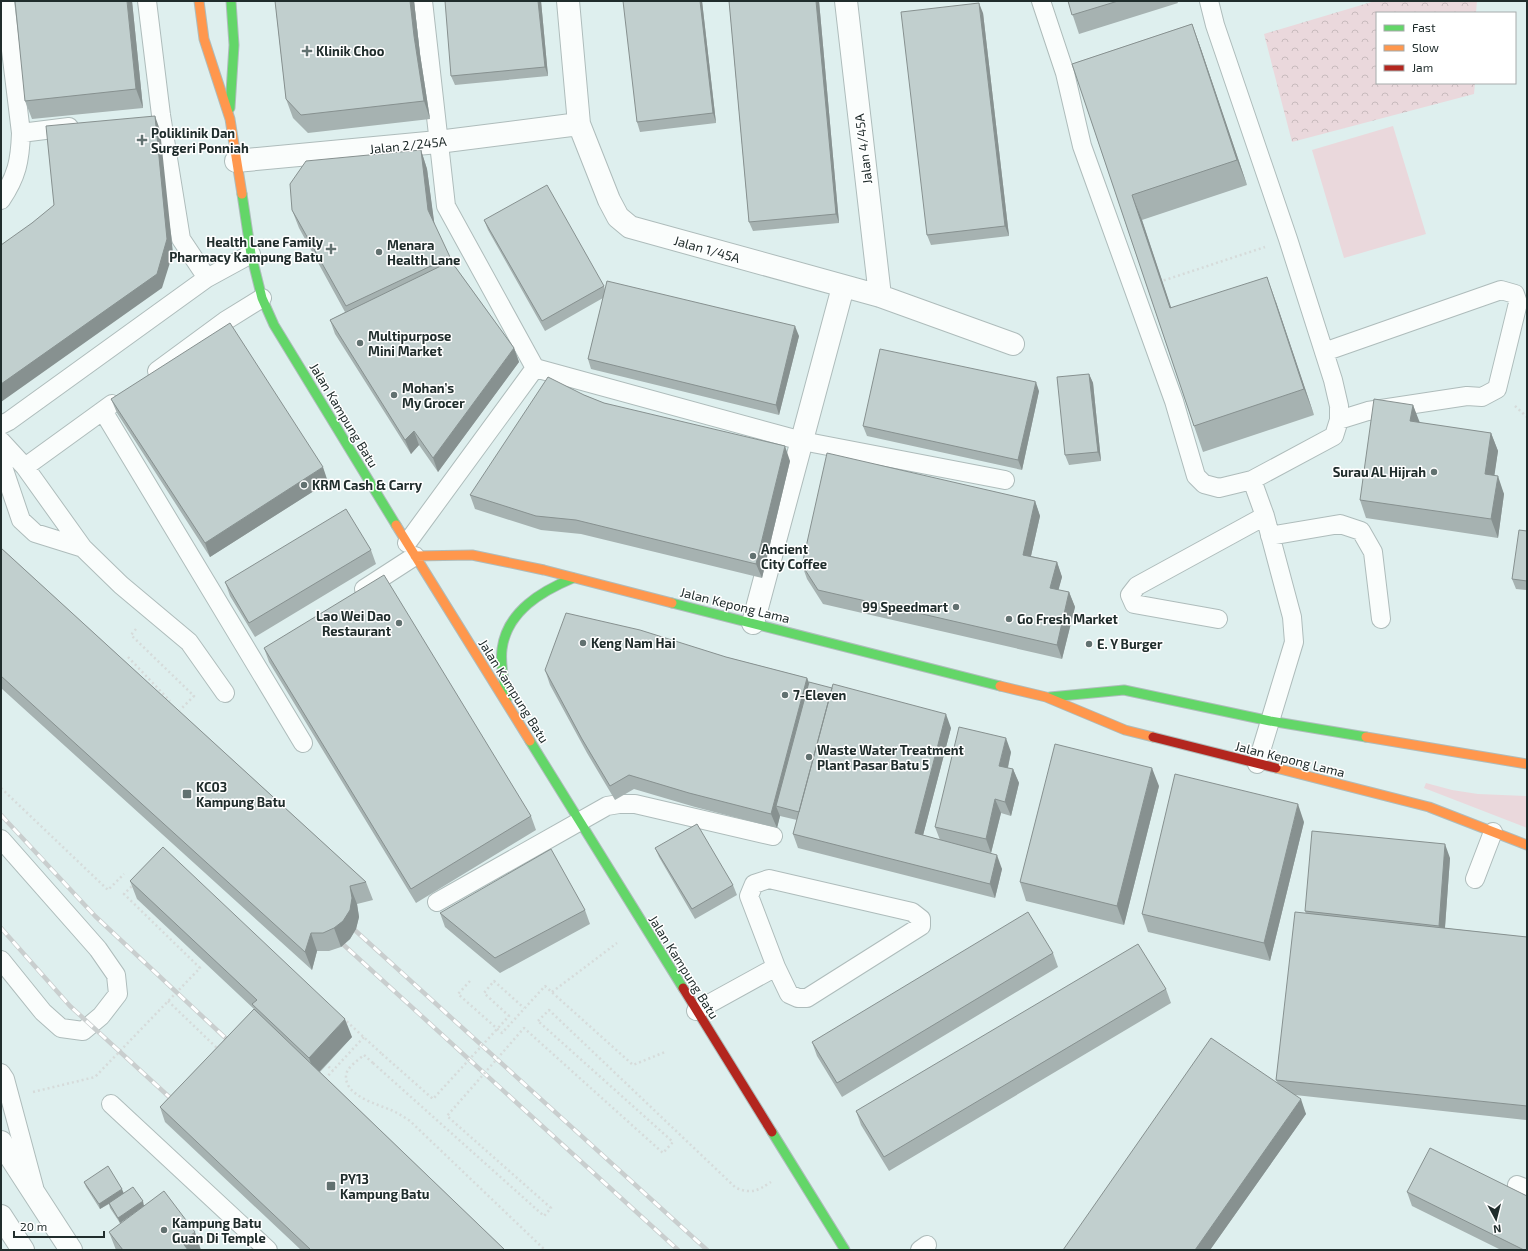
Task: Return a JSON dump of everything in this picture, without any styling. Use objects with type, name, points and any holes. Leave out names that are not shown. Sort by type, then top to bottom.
[{"type":"street","name":"Jalan Kampung Batu","points":[[199,1],[204,40],[230,119],[251,254],[262,298],[274,325],[411,550],[845,1250]]},
{"type":"street","name":"Jalan Kampung Batu","points":[[230,119],[234,45],[231,1]]},
{"type":"street","name":"Jalan 1/45A","points":[[568,1],[579,124],[609,200],[618,217],[630,227],[880,296],[1013,344]]},
{"type":"street","name":"Jalan 4/45A","points":[[846,1],[880,296]]},
{"type":"street","name":"Jalan 2/245A","points":[[236,161],[438,142],[579,124]]},
{"type":"street","points":[[753,623],[843,287]]},
{"type":"street","name":"Jalan Kepong Lama","points":[[411,550],[472,555],[573,578],[1046,697],[1125,730],[1429,807],[1527,845]]},
{"type":"street","points":[[509,707],[502,670],[502,647],[510,625],[524,606],[546,590],[573,578]]},
{"type":"street","name":"Jalan Kepong Lama","points":[[1046,697],[1124,690],[1270,721],[1527,764]]},
{"type":"street","points":[[1,1142],[71,1250]]},
{"type":"street","points":[[2,1217],[23,1250]]},
{"type":"lane","points":[[1,200],[16,172],[21,133],[5,1]]},
{"type":"lane","points":[[147,1],[153,116],[182,239],[207,278]]},
{"type":"lane","points":[[423,1],[446,206],[534,368],[802,441],[1005,480]]},
{"type":"lane","points":[[1041,1],[1064,73],[1082,146],[1174,401],[1196,476],[1204,484],[1219,488],[1252,480],[1334,436],[1339,420],[1339,406],[1333,380],[1288,239],[1215,25],[1209,1]]},
{"type":"lane","points":[[21,133],[83,125]]},
{"type":"lane","points":[[1,425],[9,421],[207,278],[251,254]]},
{"type":"lane","points":[[1324,352],[1501,290],[1515,294],[1518,303],[1497,389],[1482,397],[1467,396],[1368,411],[1339,420]]},
{"type":"lane","points":[[25,467],[225,321],[262,298]]},
{"type":"lane","points":[[350,597],[411,550],[534,368]]},
{"type":"lane","points":[[103,411],[259,655],[303,743]]},
{"type":"lane","points":[[1,441],[25,467],[83,548],[151,612],[189,642],[225,693]]},
{"type":"lane","points":[[1,461],[21,520],[35,533],[83,548]]},
{"type":"lane","points":[[1252,480],[1265,516],[1292,617],[1294,642],[1257,764]]},
{"type":"lane","points":[[1218,619],[1134,604],[1130,595],[1137,586],[1265,516]]},
{"type":"lane","points":[[1270,536],[1340,524],[1361,531],[1373,552],[1381,619]]},
{"type":"lane","points":[[437,902],[607,806],[635,804],[774,836]]},
{"type":"lane","points":[[1475,878],[1494,832]]},
{"type":"lane","points":[[1,839],[98,949],[116,975],[118,994],[101,1016],[83,1031],[61,1028],[43,1012],[1,960]]},
{"type":"lane","points":[[769,880],[912,912],[921,919],[921,926],[808,998],[798,998],[789,994],[776,967],[749,896],[754,884],[769,880]]},
{"type":"lane","points":[[696,1011],[776,967]]},
{"type":"lane","points":[[1,1073],[5,1079],[38,1198]]},
{"type":"lane","points":[[111,1104],[268,1250]]},
{"type":"path","points":[[1134,290],[1288,239]]},
{"type":"path","points":[[151,612],[131,635],[194,696],[180,710]]},
{"type":"path","points":[[128,657],[170,701]]},
{"type":"path","points":[[1,788],[108,890],[124,874]]},
{"type":"path","points":[[31,1093],[95,1077],[200,968],[124,894],[138,879]]},
{"type":"path","points":[[552,992],[617,943]]},
{"type":"path","points":[[470,981],[458,994],[502,1033],[545,986],[633,1065],[665,1052]]},
{"type":"path","points":[[340,1015],[433,1099],[509,1016],[484,993],[494,981],[524,1008]]},
{"type":"path","points":[[168,1001],[225,1055]]},
{"type":"path","points":[[545,1250],[410,1121],[393,1111],[365,1100],[349,1087],[346,1076],[348,1069],[364,1055],[544,1216],[551,1208],[447,1116],[524,1028],[663,1153],[673,1142],[538,1021],[549,1010],[736,1188],[744,1191],[755,1192],[794,1169]]},
{"type":"path","points":[[323,1082],[364,1037]]},
{"type":"path","points":[[323,1061],[334,1071]]},
{"type":"green space","points":[[1375,1],[1477,1],[1476,12],[1376,12],[1376,84],[1475,84],[1474,94],[1292,142],[1264,34]]},
{"type":"green space","points":[[1393,126],[1426,234],[1344,258],[1312,150]]},
{"type":"green space","points":[[1426,783],[1452,790],[1478,794],[1527,796],[1527,828],[1424,788]]},
{"type":"building","points":[[15,1],[127,1],[136,89],[25,101]]},
{"type":"building","points":[[275,1],[410,1],[424,101],[301,115],[286,99]]},
{"type":"building","points":[[445,1],[538,1],[545,67],[451,76]]},
{"type":"building","points":[[623,1],[700,1],[713,113],[637,122]]},
{"type":"building","points":[[729,1],[816,1],[836,214],[749,222]]},
{"type":"building","points":[[1068,1],[1118,1],[1072,15]]},
{"type":"building","points":[[979,3],[1005,226],[927,235],[901,12]]},
{"type":"building","points":[[1192,24],[1237,160],[1132,195],[1170,308],[1267,277],[1304,389],[1194,426],[1072,64]]},
{"type":"building","points":[[155,116],[167,239],[157,274],[1,384],[1,245],[54,205],[46,126]]},
{"type":"building","name":"Menara Health Lane","points":[[421,150],[428,210],[450,257],[346,306],[292,210],[290,184],[306,161]]},
{"type":"building","points":[[547,185],[604,286],[542,321],[484,220]]},
{"type":"building","points":[[451,261],[514,348],[433,458],[414,431],[405,440],[330,320]]},
{"type":"building","points":[[607,281],[795,326],[776,405],[588,359]]},
{"type":"building","points":[[230,323],[323,467],[205,543],[111,399]]},
{"type":"building","points":[[880,349],[1036,382],[1018,460],[863,426]]},
{"type":"building","points":[[1089,374],[1098,452],[1065,455],[1057,377]]},
{"type":"building","points":[[548,377],[604,403],[785,446],[756,564],[576,520],[536,516],[470,495]]},
{"type":"building","name":"Surau AL Hijrah","points":[[1374,399],[1413,405],[1410,421],[1491,433],[1485,474],[1498,476],[1491,519],[1360,500]]},
{"type":"building","points":[[827,453],[1035,501],[1023,555],[1057,562],[1050,588],[1069,592],[1057,645],[818,590],[802,565]]},
{"type":"building","points":[[346,509],[371,550],[249,623],[225,582]]},
{"type":"building","points":[[1519,530],[1527,531],[1527,581],[1512,579]]},
{"type":"building","name":"KC03 Kampung Batu","points":[[1,548],[366,882],[350,886],[352,898],[350,910],[343,921],[334,928],[323,933],[311,933],[305,952],[1,676]]},
{"type":"building","points":[[384,575],[531,816],[411,889],[264,648]]},
{"type":"building","points":[[566,613],[640,630],[726,657],[807,678],[771,814],[689,793],[629,775],[610,786],[582,739],[545,670]]},
{"type":"building","name":"Waste Water Treatment Plant Pasar Batu 5","points":[[809,682],[832,688],[799,812],[776,806]]},
{"type":"building","points":[[833,684],[946,714],[915,833],[997,855],[990,884],[793,834]]},
{"type":"building","points":[[959,727],[1006,738],[999,766],[1013,769],[1005,802],[995,799],[986,839],[935,827]]},
{"type":"building","points":[[1055,744],[1152,768],[1117,906],[1020,882]]},
{"type":"building","points":[[1175,774],[1298,804],[1264,943],[1142,914]]},
{"type":"building","points":[[697,824],[733,885],[692,909],[655,848]]},
{"type":"building","points":[[1312,831],[1445,844],[1439,926],[1305,911]]},
{"type":"building","points":[[163,847],[345,1019],[309,1058],[252,1004],[257,1000],[130,881]]},
{"type":"building","points":[[551,849],[585,910],[495,958],[440,913]]},
{"type":"building","points":[[1028,912],[1053,953],[837,1083],[812,1042]]},
{"type":"building","points":[[1295,912],[1527,937],[1527,1106],[1276,1080]]},
{"type":"building","points":[[1138,944],[1166,989],[884,1157],[856,1111]]},
{"type":"building","name":"PY13 Kampung Batu","points":[[254,1009],[505,1250],[311,1250],[160,1107]]},
{"type":"building","points":[[1211,1038],[1301,1099],[1195,1250],[1063,1250]]},
{"type":"building","points":[[1430,1148],[1527,1196],[1527,1250],[1524,1250],[1407,1192]]},
{"type":"building","points":[[108,1166],[122,1189],[99,1204],[84,1182]]},
{"type":"building","points":[[133,1187],[143,1201],[118,1218],[109,1203]]},
{"type":"building","points":[[164,1191],[195,1232],[182,1242],[188,1250],[123,1250],[109,1232]]},
{"type":"railway","points":[[1,815],[95,916],[234,1046]]},
{"type":"railway","points":[[347,923],[707,1250]]},
{"type":"railway","points":[[1,928],[70,1006],[178,1105]]},
{"type":"railway","points":[[335,937],[678,1250]]},
{"type":"traffic: fast","points":[[230,108],[234,45],[231,1]]},
{"type":"traffic: fast","points":[[242,194],[251,254],[262,298],[274,325],[396,525]]},
{"type":"traffic: fast","points":[[507,698],[503,674],[502,649],[505,636],[511,624],[518,613],[538,596],[573,578]]},
{"type":"traffic: fast","points":[[672,603],[1000,686]]},
{"type":"traffic: fast","points":[[1050,697],[1124,690],[1270,721],[1366,737]]},
{"type":"traffic: fast","points":[[530,741],[683,988]]},
{"type":"traffic: fast","points":[[772,1132],[845,1250]]},
{"type":"traffic: slow","points":[[199,1],[204,39],[230,119],[242,194]]},
{"type":"traffic: slow","points":[[396,525],[530,741]]},
{"type":"traffic: slow","points":[[415,556],[472,555],[544,570],[672,603]]},
{"type":"traffic: slow","points":[[1000,686],[1046,697],[1125,730],[1153,737]]},
{"type":"traffic: slow","points":[[1366,737],[1527,764]]},
{"type":"traffic: slow","points":[[1276,768],[1429,807],[1527,845]]},
{"type":"traffic: jam","points":[[1153,737],[1276,768]]},
{"type":"traffic: jam","points":[[683,988],[772,1132]]},
{"type":"place","name":"Klinik Choo","points":[[307,51]]},
{"type":"place","name":"Poliklinik Dan Surgeri Ponniah","points":[[142,140]]},
{"type":"place","name":"Health Lane Family Pharmacy Kampung Batu","points":[[331,249]]},
{"type":"place","name":"Menara Health Lane","points":[[379,252]]},
{"type":"place","name":"Multipurpose Mini Market","points":[[360,343]]},
{"type":"place","name":"Mohan’s My Grocer","points":[[394,395]]},
{"type":"place","name":"Surau AL Hijrah","points":[[1434,472]]},
{"type":"place","name":"KRM Cash & Carry","points":[[304,485]]},
{"type":"place","name":"Ancient City Coffee","points":[[753,556]]},
{"type":"place","name":"99 Speedmart","points":[[956,607]]},
{"type":"place","name":"Go Fresh Market","points":[[1009,619]]},
{"type":"place","name":"Lao Wei Dao Restaurant","points":[[399,623]]},
{"type":"place","name":"Keng Nam Hai","points":[[583,643]]},
{"type":"place","name":"E. Y Burger","points":[[1089,644]]},
{"type":"place","name":"7-Eleven","points":[[785,695]]},
{"type":"place","name":"Waste Water Treatment Plant Pasar Batu 5","points":[[809,757]]},
{"type":"place","name":"KC03 Kampung Batu","points":[[187,794]]},
{"type":"place","name":"PY13 Kampung Batu","points":[[331,1186]]},
{"type":"place","name":"Kampung Batu Guan Di Temple","points":[[164,1230]]}]
